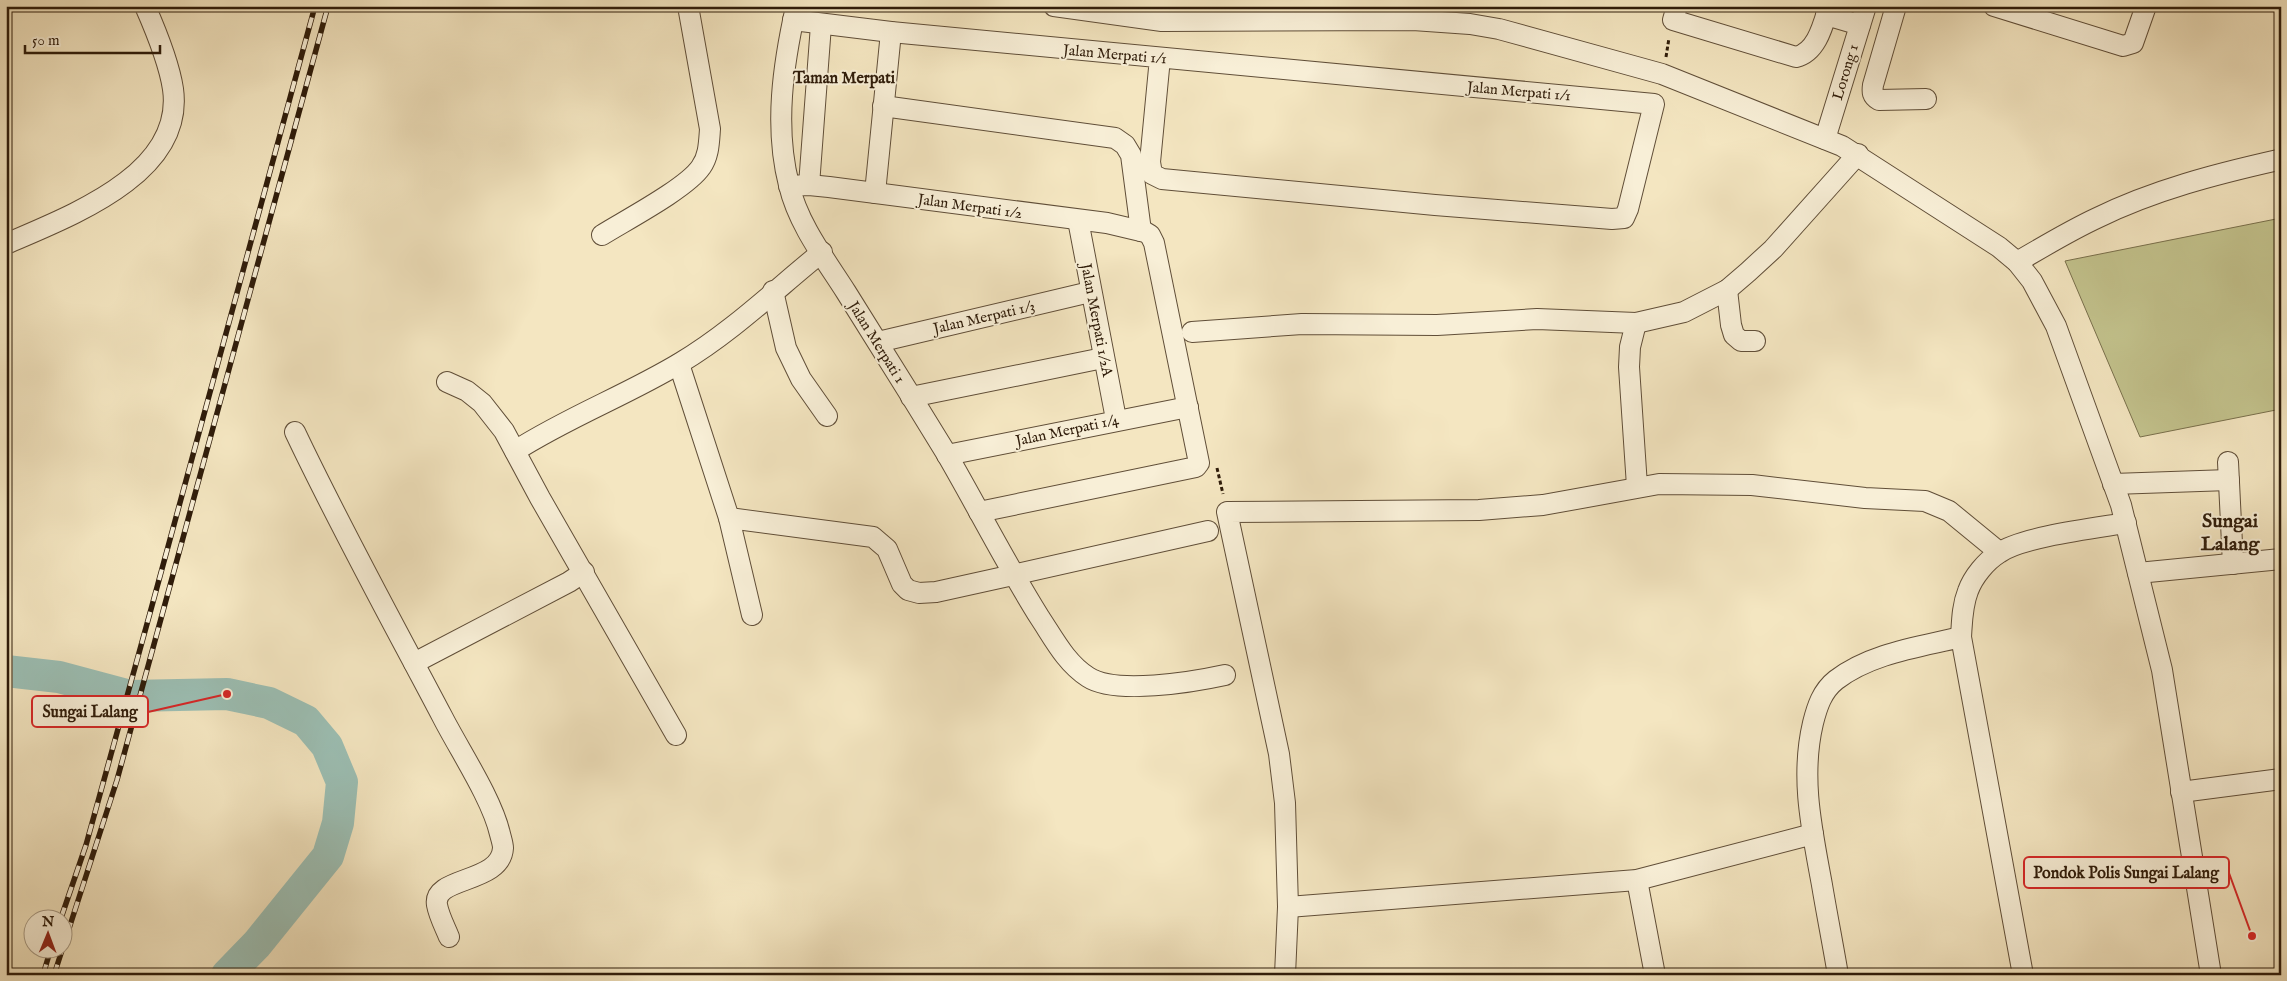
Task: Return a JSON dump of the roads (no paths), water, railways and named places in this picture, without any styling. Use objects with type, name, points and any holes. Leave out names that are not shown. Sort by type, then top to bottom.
[{"type":"street","points":[[6,244],[61,220],[104,198],[134,176],[165,138],[171,121],[173,89],[154,30],[144,6]]},
{"type":"street","points":[[602,235],[685,182],[702,166],[709,148],[710,129],[688,6]]},
{"type":"street","points":[[1054,6],[1128,11],[1189,22],[1382,14],[1470,24],[1662,74],[1825,139],[1858,154],[1999,246],[2017,262],[2032,281],[2056,326],[2126,523],[2160,665],[2211,975]]},
{"type":"street","name":"Lorong 1","points":[[1825,139],[1866,6]]},
{"type":"street","points":[[1896,6],[1872,84],[1872,92],[1874,98],[1880,100],[1926,99]]},
{"type":"street","points":[[1994,6],[2123,46],[2133,43],[2146,6]]},
{"type":"street","points":[[1675,13],[1796,56],[1806,54],[1813,46],[1828,11],[1860,25]]},
{"type":"street","name":"Jalan Merpati 1/1","points":[[794,13],[821,24],[890,32],[1654,104]]},
{"type":"street","name":"Jalan Merpati 1","points":[[794,13],[781,98],[784,159],[789,186],[801,218],[947,455],[1014,575],[1062,652],[1075,668],[1099,683],[1132,686],[1194,682],[1225,675]]},
{"type":"street","points":[[810,185],[821,24]]},
{"type":"street","points":[[875,193],[890,32]]},
{"type":"street","points":[[1160,58],[1150,162],[1152,174],[1162,180],[1612,219],[1624,218],[1628,209],[1662,74]]},
{"type":"street","points":[[883,106],[1115,138],[1125,145],[1131,155],[1188,406],[1199,463],[1196,467],[978,512]]},
{"type":"street","points":[[1192,332],[1302,324],[1437,325],[1537,319],[1636,323],[1684,312],[1728,290],[1773,249],[1858,154]]},
{"type":"street","points":[[2017,262],[2097,217],[2151,196],[2235,169],[2278,160]]},
{"type":"street","name":"Jalan Merpati 1/2","points":[[789,186],[810,185],[1078,220],[1148,236]]},
{"type":"street","name":"Jalan Merpati 1/2A","points":[[1078,220],[1090,292],[1116,419]]},
{"type":"street","points":[[515,451],[540,435],[679,364],[705,348],[822,252]]},
{"type":"street","points":[[1728,290],[1734,334],[1741,341],[1755,341]]},
{"type":"street","points":[[773,291],[786,348],[801,379],[827,416]]},
{"type":"street","name":"Jalan Merpati 1/3","points":[[878,342],[1090,292]]},
{"type":"street","points":[[1636,323],[1630,347],[1630,367],[1637,486]]},
{"type":"street","points":[[911,397],[1104,358]]},
{"type":"street","points":[[679,364],[729,518],[752,614]]},
{"type":"street","points":[[447,382],[467,391],[482,403],[504,431],[676,735]]},
{"type":"street","name":"Jalan Merpati 1/4","points":[[947,455],[1116,419],[1188,406]]},
{"type":"street","points":[[295,432],[384,609],[494,814],[503,848],[499,861],[490,869],[445,888],[439,894],[436,904],[449,938]]},
{"type":"street","points":[[2113,484],[2229,471],[2233,564]]},
{"type":"street","points":[[1285,975],[1288,907],[1286,803],[1279,754],[1227,512],[1479,510],[1543,505],[1637,486],[1659,484],[1752,485],[1865,498],[1925,501],[1949,511],[1999,552]]},
{"type":"street","points":[[729,518],[873,537],[887,549],[902,584],[908,590],[919,593],[936,592],[1208,531]]},
{"type":"street","points":[[2023,975],[1961,637],[1963,607],[1968,590],[1976,576],[1999,552],[2018,544],[2126,523]]},
{"type":"street","points":[[2138,573],[2281,559]]},
{"type":"street","points":[[414,663],[569,582],[584,572]]},
{"type":"street","points":[[1838,975],[1813,834],[1806,780],[1809,740],[1817,709],[1827,689],[1844,674],[1877,658],[1961,637]]},
{"type":"street","points":[[2182,792],[2281,779]]},
{"type":"street","points":[[1288,907],[1637,880],[1813,834]]},
{"type":"street","points":[[1637,880],[1655,975]]},
{"type":"waterway","name":"Sungai Lalang","points":[[6,671],[59,677],[130,696],[227,694],[269,703],[306,721],[327,746],[342,782],[338,823],[328,856],[257,944],[227,975]]},
{"type":"railway","points":[[64,908],[86,845],[315,6]]},
{"type":"railway","points":[[54,975],[117,780],[328,6]]},
{"type":"railway","points":[[43,975],[48,958]]},
{"type":"place","name":"Sungai Lalang","points":[[227,694]]},
{"type":"place","name":"Pondok Polis Sungai Lalang","points":[[2252,936]]},
{"type":"district","name":"Taman Merpati","points":[[844,77]]},
{"type":"district","name":"Sungai Lalang","points":[[2230,532]]}]
